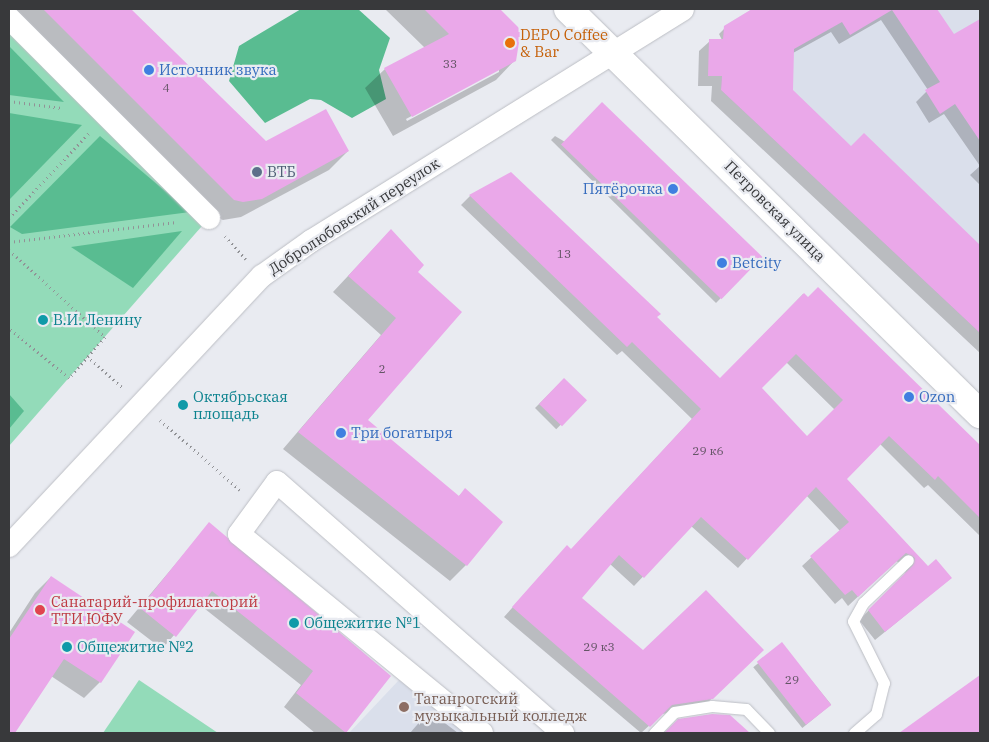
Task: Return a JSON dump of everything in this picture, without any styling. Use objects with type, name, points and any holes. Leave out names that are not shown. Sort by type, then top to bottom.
[{"type":"main road","name":"Петровская улица","points":[[568,9],[613,51],[980,414]]},
{"type":"street","name":"Добролюбовский переулок","points":[[9,546],[262,276],[311,241],[683,9]]},
{"type":"street","points":[[9,18],[209,218]]},
{"type":"street","points":[[482,733],[239,534],[278,482],[563,733]]},
{"type":"lane","points":[[854,733],[876,714],[884,683],[853,621],[863,603],[908,560]]},
{"type":"lane","points":[[654,733],[674,712],[712,706],[746,709],[769,733]]},
{"type":"path","points":[[9,101],[107,114]]},
{"type":"path","points":[[9,218],[107,114]]},
{"type":"path","points":[[9,242],[209,218],[262,276]]},
{"type":"path","points":[[9,250],[105,337],[69,378],[9,328]]},
{"type":"path","points":[[87,356],[259,507]]},
{"type":"shaded area","points":[[752,9],[980,9],[980,333],[721,90],[722,76],[708,76],[723,39],[724,26]]},
{"type":"shaded area","name":"Таганрогский музыкальный колледж","points":[[399,680],[466,733],[349,733]]},
{"type":"green space","points":[[301,9],[358,9],[390,38],[379,70],[386,99],[352,118],[321,100],[310,99],[265,123],[229,81],[239,46]]},
{"type":"green space","points":[[9,16],[209,218],[9,446]]},
{"type":"green space","points":[[9,46],[64,102],[9,95]]},
{"type":"green space","points":[[9,113],[82,125],[9,200]]},
{"type":"green space","points":[[100,136],[190,212],[22,234],[10,227]]},
{"type":"green space","points":[[182,231],[133,288],[71,247]]},
{"type":"green space","points":[[9,394],[24,411],[9,429]]},
{"type":"green space","points":[[139,680],[218,733],[103,733]]},
{"type":"building","points":[[43,9],[131,9],[266,141],[326,109],[349,151],[262,199],[243,202],[234,200]]},
{"type":"building","points":[[424,9],[500,9],[521,30],[516,61],[412,117],[384,68],[449,34]]},
{"type":"building","points":[[752,9],[937,9],[954,34],[980,19],[980,141],[955,104],[940,114],[925,90],[940,82],[892,10],[850,35],[842,22],[794,49],[793,90],[851,146],[864,133],[980,245],[980,333],[721,90],[722,76],[708,76],[709,39],[723,39],[724,26]]},
{"type":"building","points":[[602,102],[762,257],[721,299],[561,144]]},
{"type":"building","points":[[511,172],[661,314],[657,317],[720,378],[804,293],[808,297],[818,287],[980,445],[980,518],[938,476],[935,480],[889,436],[847,479],[928,566],[936,559],[952,578],[885,632],[868,610],[913,565],[915,558],[906,553],[858,597],[852,590],[845,595],[810,556],[849,522],[816,487],[748,560],[701,517],[644,578],[619,555],[582,598],[643,650],[706,590],[764,650],[713,699],[672,705],[650,727],[512,607],[567,545],[571,549],[701,409],[632,342],[627,347],[469,195]],"holes":[[[796,354],[843,400],[807,436],[762,388]]]},
{"type":"building","points":[[391,229],[424,265],[418,272],[462,312],[368,420],[459,496],[465,488],[503,522],[467,566],[298,432],[396,318],[348,276]]},
{"type":"building","points":[[564,378],[587,400],[562,426],[539,404]]},
{"type":"building","name":"Общежитие №1","points":[[209,522],[391,676],[346,733],[296,693],[313,671],[212,591],[176,637],[140,608]]},
{"type":"building","name":"Общежитие №2","points":[[51,576],[135,632],[101,683],[64,659],[15,733],[9,733],[9,639]]},
{"type":"building","points":[[782,642],[831,705],[806,725],[757,662]]},
{"type":"building","points":[[980,675],[980,733],[899,733]]},
{"type":"building","points":[[712,714],[730,715],[750,733],[664,733],[678,719]]},
{"type":"place","name":"DEPO Coffee & Bar","points":[[510,43]]},
{"type":"place","name":"Источник звука","points":[[149,70]]},
{"type":"place","name":"ВТБ","points":[[257,172]]},
{"type":"place","name":"Пятёрочка","points":[[673,189]]},
{"type":"place","name":"Betcity","points":[[722,263]]},
{"type":"place","name":"В.И. Ленину","points":[[43,320]]},
{"type":"place","name":"Ozon","points":[[909,397]]},
{"type":"place","name":"Октябрьская площадь","points":[[183,405]]},
{"type":"place","name":"Три богатыря","points":[[341,433]]},
{"type":"place","name":"Санатарий-профилакторий ТТИ ЮФУ","points":[[40,610]]},
{"type":"place","name":"Общежитие №1","points":[[294,623]]},
{"type":"place","name":"Общежитие №2","points":[[67,647]]},
{"type":"place","name":"Таганрогский музыкальный колледж","points":[[404,707]]}]
